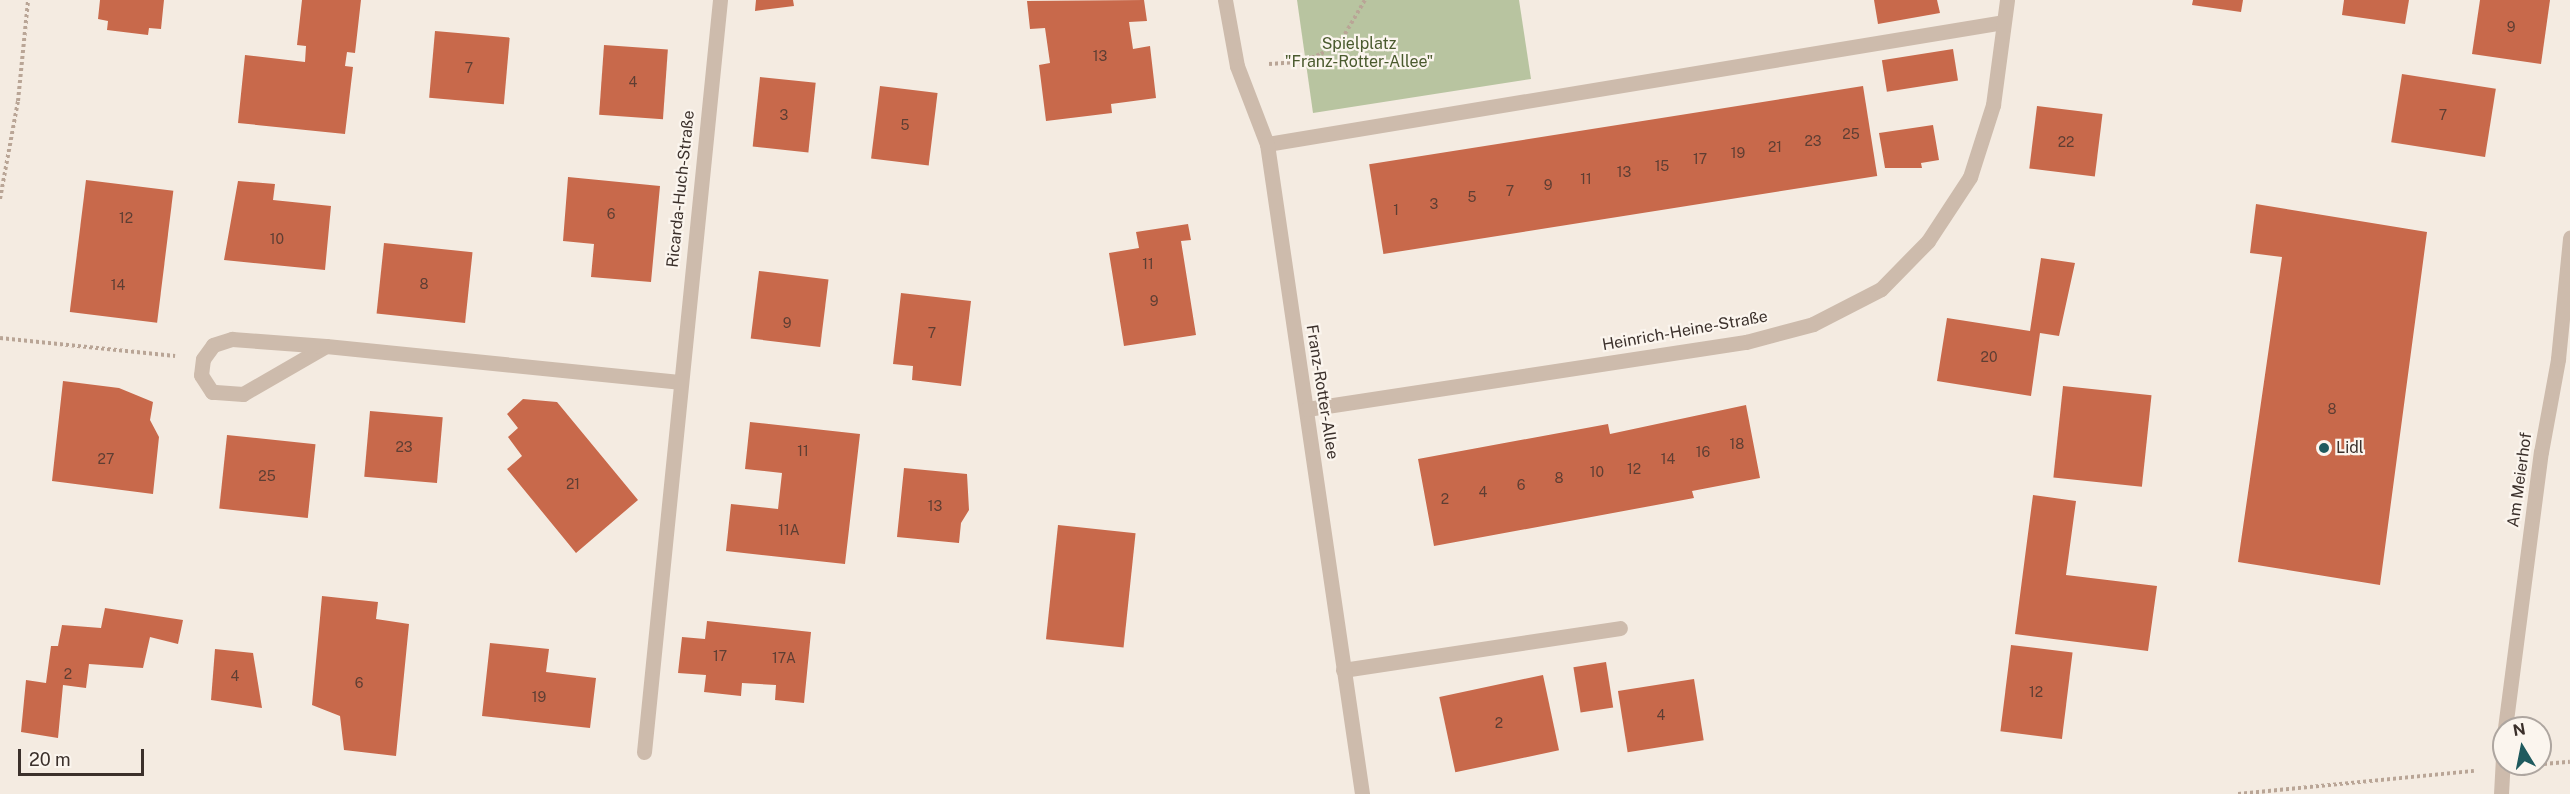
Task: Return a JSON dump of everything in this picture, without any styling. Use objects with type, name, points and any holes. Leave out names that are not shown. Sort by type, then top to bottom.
[{"type":"street","name":"Ricarda-Huch-Straße","points":[[644,752],[652,640],[666,566],[679,382],[720,0]]},
{"type":"street","name":"Franz-Rotter-Allee","points":[[1225,0],[1237,66],[1267,144],[1307,409],[1342,670],[1362,794]]},
{"type":"street","name":"Heinrich-Heine-Straße","points":[[1307,409],[1746,342],[1813,324],[1881,289],[1928,241],[1970,177],[1993,105],[2007,0]]},
{"type":"street","points":[[1267,144],[2003,22]]},
{"type":"street","name":"Am Meierhof","points":[[2507,716],[2541,452],[2558,359],[2570,238]]},
{"type":"street","points":[[326,346],[243,394],[212,392],[201,375],[203,359],[213,345],[232,339],[326,346],[679,382]]},
{"type":"street","points":[[1342,670],[1620,628]]},
{"type":"street","points":[[2500,776],[2501,794]]},
{"type":"path","points":[[0,198],[18,101],[28,0]]},
{"type":"path","points":[[1237,66],[1300,62],[1321,54],[1342,39],[1365,0]]},
{"type":"path","points":[[0,339],[168,355]]},
{"type":"path","points":[[2552,764],[2570,762]]},
{"type":"path","points":[[2238,794],[2492,769]]},
{"type":"green space","name":"Spielplatz \"Franz-Rotter-Allee\"","points":[[1297,0],[1519,0],[1531,79],[1313,113]]},
{"type":"building","points":[[100,0],[164,0],[161,29],[149,28],[148,35],[107,30],[108,21],[98,19]]},
{"type":"building","points":[[302,0],[361,0],[355,53],[347,52],[345,66],[353,67],[345,134],[238,123],[245,55],[305,62],[306,46],[297,45]]},
{"type":"building","points":[[756,0],[793,0],[794,6],[755,11]]},
{"type":"building","points":[[1144,0],[1147,21],[1129,22],[1133,49],[1150,46],[1156,98],[1111,104],[1112,113],[1046,121],[1039,65],[1050,63],[1045,28],[1030,29],[1027,1]]},
{"type":"building","points":[[1874,0],[1937,0],[1940,13],[1878,24]]},
{"type":"building","points":[[2193,0],[2243,0],[2241,12],[2192,5]]},
{"type":"building","points":[[2344,0],[2409,0],[2405,24],[2342,15]]},
{"type":"building","points":[[2480,0],[2550,0],[2541,64],[2472,54]]},
{"type":"building","points":[[435,31],[510,38],[504,104],[429,98]]},
{"type":"building","points":[[604,45],[668,49],[663,119],[599,115]]},
{"type":"building","points":[[1953,49],[1958,81],[1887,92],[1882,60]]},
{"type":"building","points":[[2402,74],[2496,89],[2485,157],[2391,142]]},
{"type":"building","points":[[760,77],[816,83],[808,152],[753,147]]},
{"type":"building","points":[[880,86],[938,93],[929,166],[871,158]]},
{"type":"building","points":[[1863,86],[1877,176],[1383,254],[1369,164]]},
{"type":"building","points":[[2037,106],[2103,114],[2095,177],[2029,169]]},
{"type":"building","points":[[1933,125],[1939,160],[1921,163],[1922,168],[1885,168],[1879,133]]},
{"type":"building","points":[[568,177],[660,186],[651,282],[591,277],[594,244],[563,241]]},
{"type":"building","points":[[86,180],[173,191],[157,323],[70,312]]},
{"type":"building","points":[[238,181],[275,184],[273,200],[331,206],[325,270],[224,260]]},
{"type":"building","points":[[2256,204],[2427,232],[2380,585],[2238,562],[2282,257],[2250,253]]},
{"type":"building","points":[[1188,224],[1191,240],[1181,241],[1196,335],[1124,346],[1109,253],[1139,248],[1136,232]]},
{"type":"building","points":[[384,243],[473,252],[465,323],[377,314]]},
{"type":"building","points":[[2041,258],[2075,263],[2059,336],[2040,333],[2031,396],[1937,381],[1947,318],[2030,331]]},
{"type":"building","points":[[759,271],[828,280],[820,347],[751,338]]},
{"type":"building","points":[[901,293],[971,301],[961,386],[912,380],[913,366],[893,364]]},
{"type":"building","points":[[63,381],[119,388],[153,402],[150,420],[159,437],[153,494],[52,481]]},
{"type":"building","points":[[2063,386],[2152,395],[2142,487],[2053,477]]},
{"type":"building","points":[[523,399],[557,402],[638,500],[576,553],[507,469],[522,456],[508,437],[518,428],[507,414]]},
{"type":"building","points":[[1746,405],[1760,478],[1692,491],[1694,498],[1434,546],[1418,459],[1608,424],[1610,434]]},
{"type":"building","points":[[370,411],[443,417],[437,483],[364,477]]},
{"type":"building","points":[[750,422],[860,434],[845,564],[726,551],[731,504],[778,509],[782,473],[745,469]]},
{"type":"building","points":[[227,435],[316,444],[308,518],[219,509]]},
{"type":"building","points":[[904,468],[967,474],[969,510],[961,523],[959,543],[897,537]]},
{"type":"building","points":[[2033,495],[2076,501],[2066,575],[2157,586],[2148,651],[2015,634]]},
{"type":"building","points":[[1058,525],[1136,533],[1124,648],[1046,639]]},
{"type":"building","points":[[322,596],[378,602],[376,619],[409,624],[396,756],[344,750],[340,716],[312,705]]},
{"type":"building","points":[[105,608],[183,620],[178,644],[150,637],[143,668],[89,664],[86,688],[63,685],[58,738],[21,732],[26,680],[46,683],[51,646],[58,646],[62,625],[101,628]]},
{"type":"building","points":[[707,621],[811,632],[804,703],[775,700],[776,685],[742,683],[741,696],[704,692],[706,675],[678,673],[682,637],[705,639]]},
{"type":"building","points":[[490,643],[549,649],[546,672],[596,678],[590,728],[482,716]]},
{"type":"building","points":[[2011,645],[2073,653],[2062,739],[2000,731]]},
{"type":"building","points":[[215,649],[253,653],[262,708],[211,700]]},
{"type":"building","points":[[1606,662],[1613,707],[1581,713],[1573,667]]},
{"type":"building","points":[[1543,675],[1559,750],[1455,772],[1439,697]]},
{"type":"building","points":[[1694,679],[1704,740],[1628,752],[1618,691]]},
{"type":"place","name":"Lidl","points":[[2324,448]]}]
